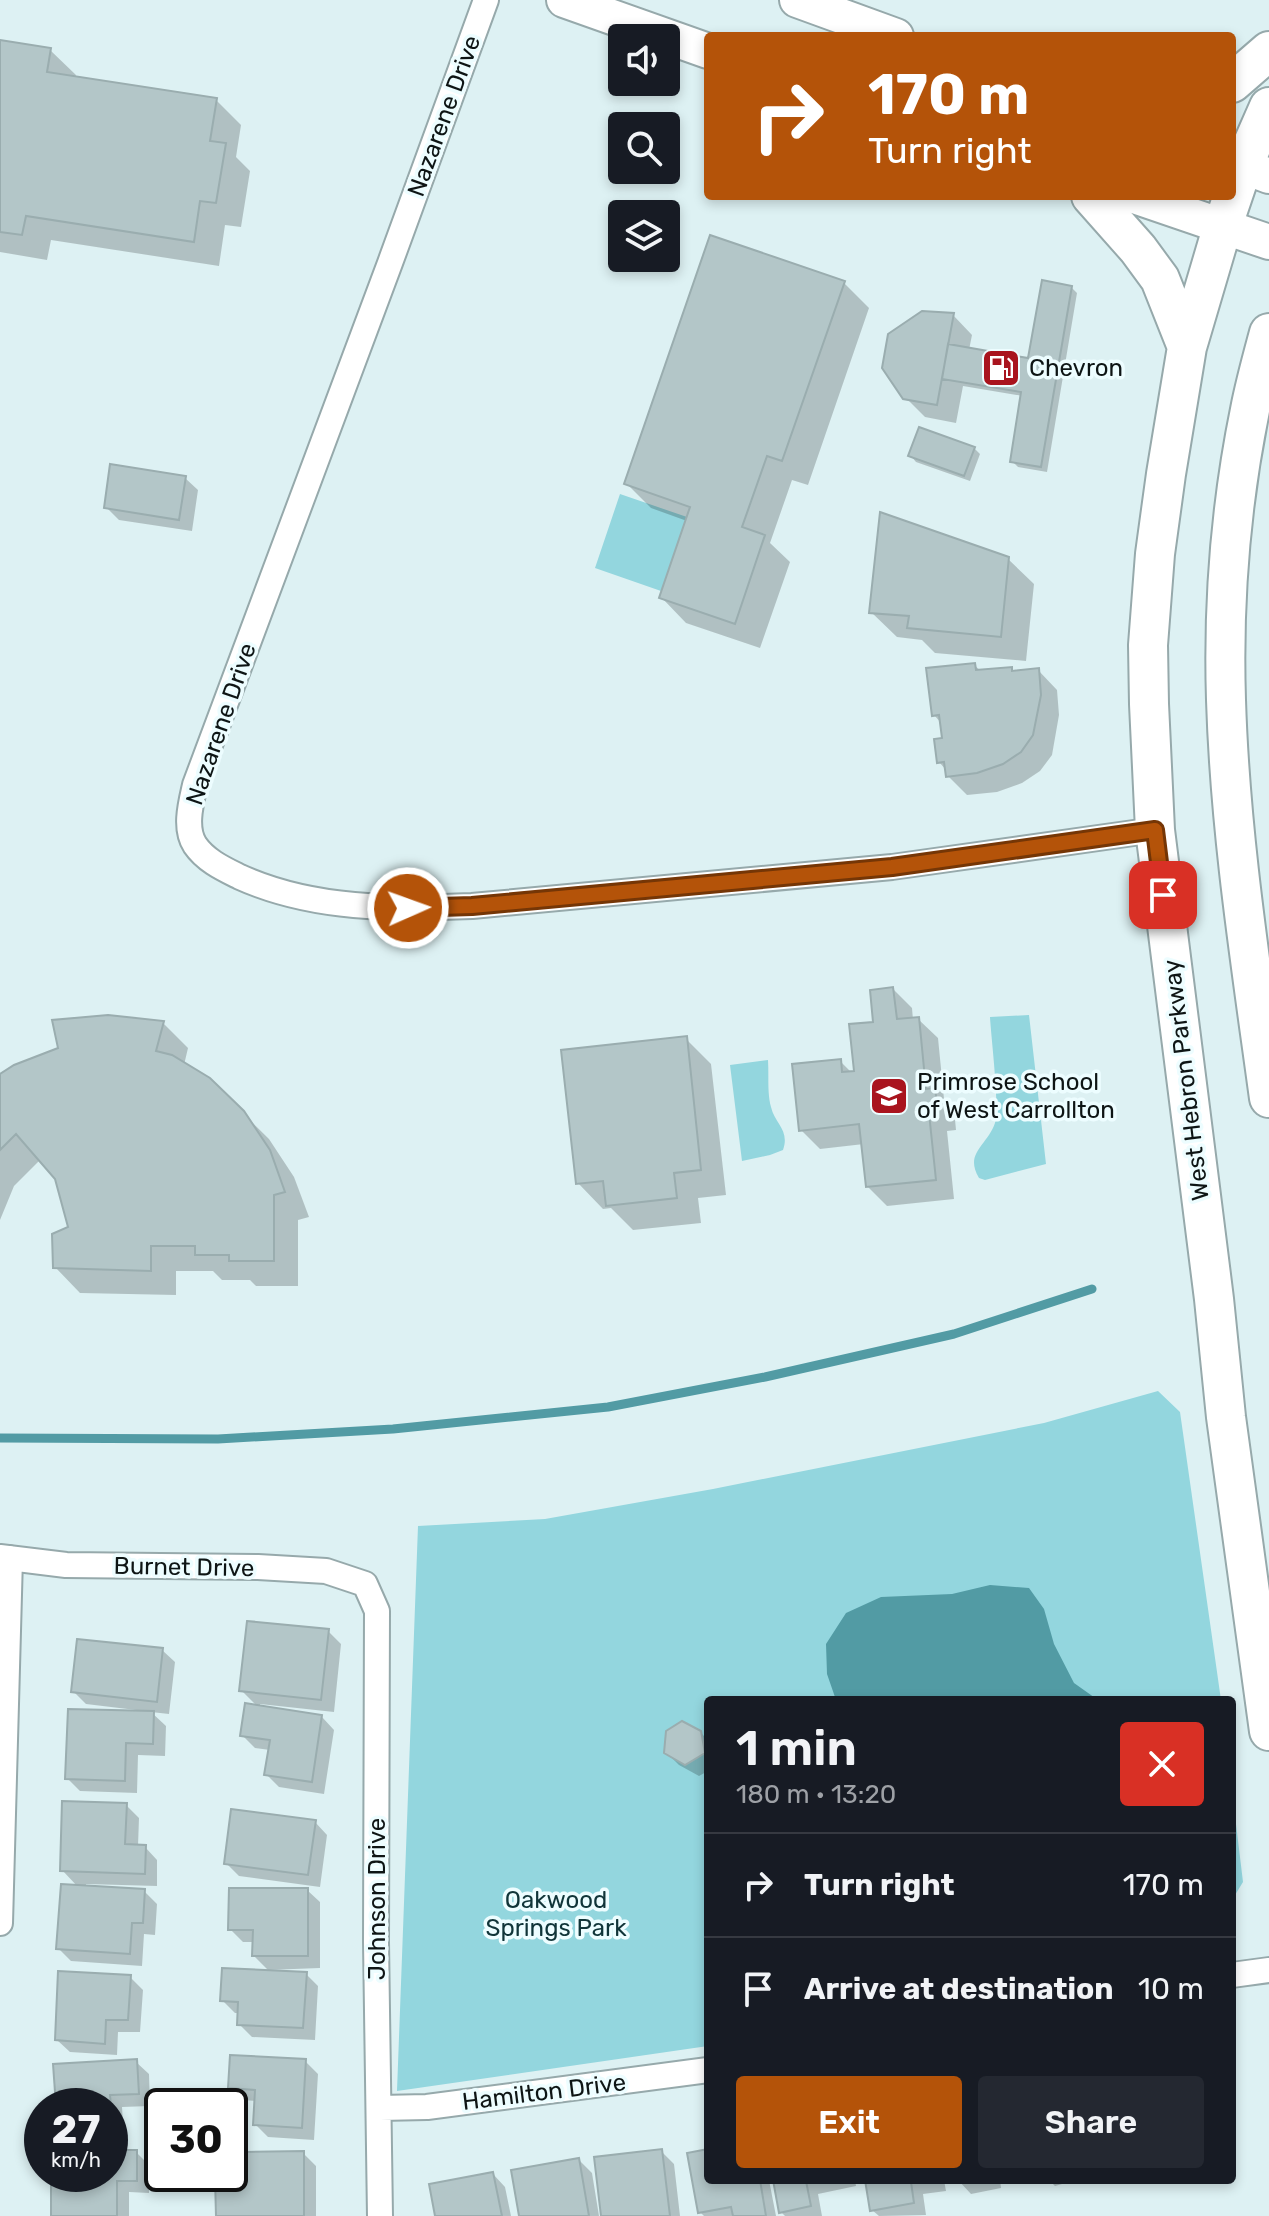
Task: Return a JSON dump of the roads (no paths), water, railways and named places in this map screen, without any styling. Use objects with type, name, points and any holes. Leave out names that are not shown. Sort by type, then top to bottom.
[{"type":"main road","points":[[1236,80],[1269,51]]},
{"type":"main road","name":"West Hebron Parkway","points":[[1236,195],[1269,107]]},
{"type":"main road","points":[[1095,200],[1160,279],[1187,347]]},
{"type":"main road","name":"West Hebron Parkway","points":[[1234,200],[1223,225],[1187,347],[1155,554],[1148,645],[1149,704],[1155,830],[1226,1417],[1269,1731]]},
{"type":"main road","points":[[1269,333],[1250,408],[1238,483],[1227,607],[1226,699],[1240,877],[1269,1098]]},
{"type":"street","name":"Nazarene Drive","points":[[486,0],[195,785],[190,816],[194,843],[224,869],[280,891],[319,901],[408,908],[472,906],[892,867],[1155,830]]},
{"type":"street","points":[[564,0],[704,50]]},
{"type":"street","points":[[797,0],[885,32]]},
{"type":"street","points":[[1146,200],[1269,242]]},
{"type":"street","points":[[0,1923],[5,1557]]},
{"type":"street","name":"Burnet Drive","points":[[5,1557],[66,1565],[258,1567],[326,1571],[365,1584]]},
{"type":"street","name":"Johnson Drive","points":[[365,1584],[377,1611],[376,1942],[380,2216]]},
{"type":"street","points":[[1236,1974],[1269,1970]]},
{"type":"street","name":"Hamilton Drive","points":[[380,2108],[427,2107],[704,2071]]},
{"type":"waterway","points":[[0,1438],[218,1439],[393,1429],[608,1407],[765,1377],[954,1334],[1092,1289]]},
{"type":"place","name":"Chevron","points":[[1001,368]]},
{"type":"place","name":"Primrose School of West Carrollton","points":[[889,1096]]},
{"type":"park label","name":"Oakwood Springs Park","points":[[556,1914]]}]
